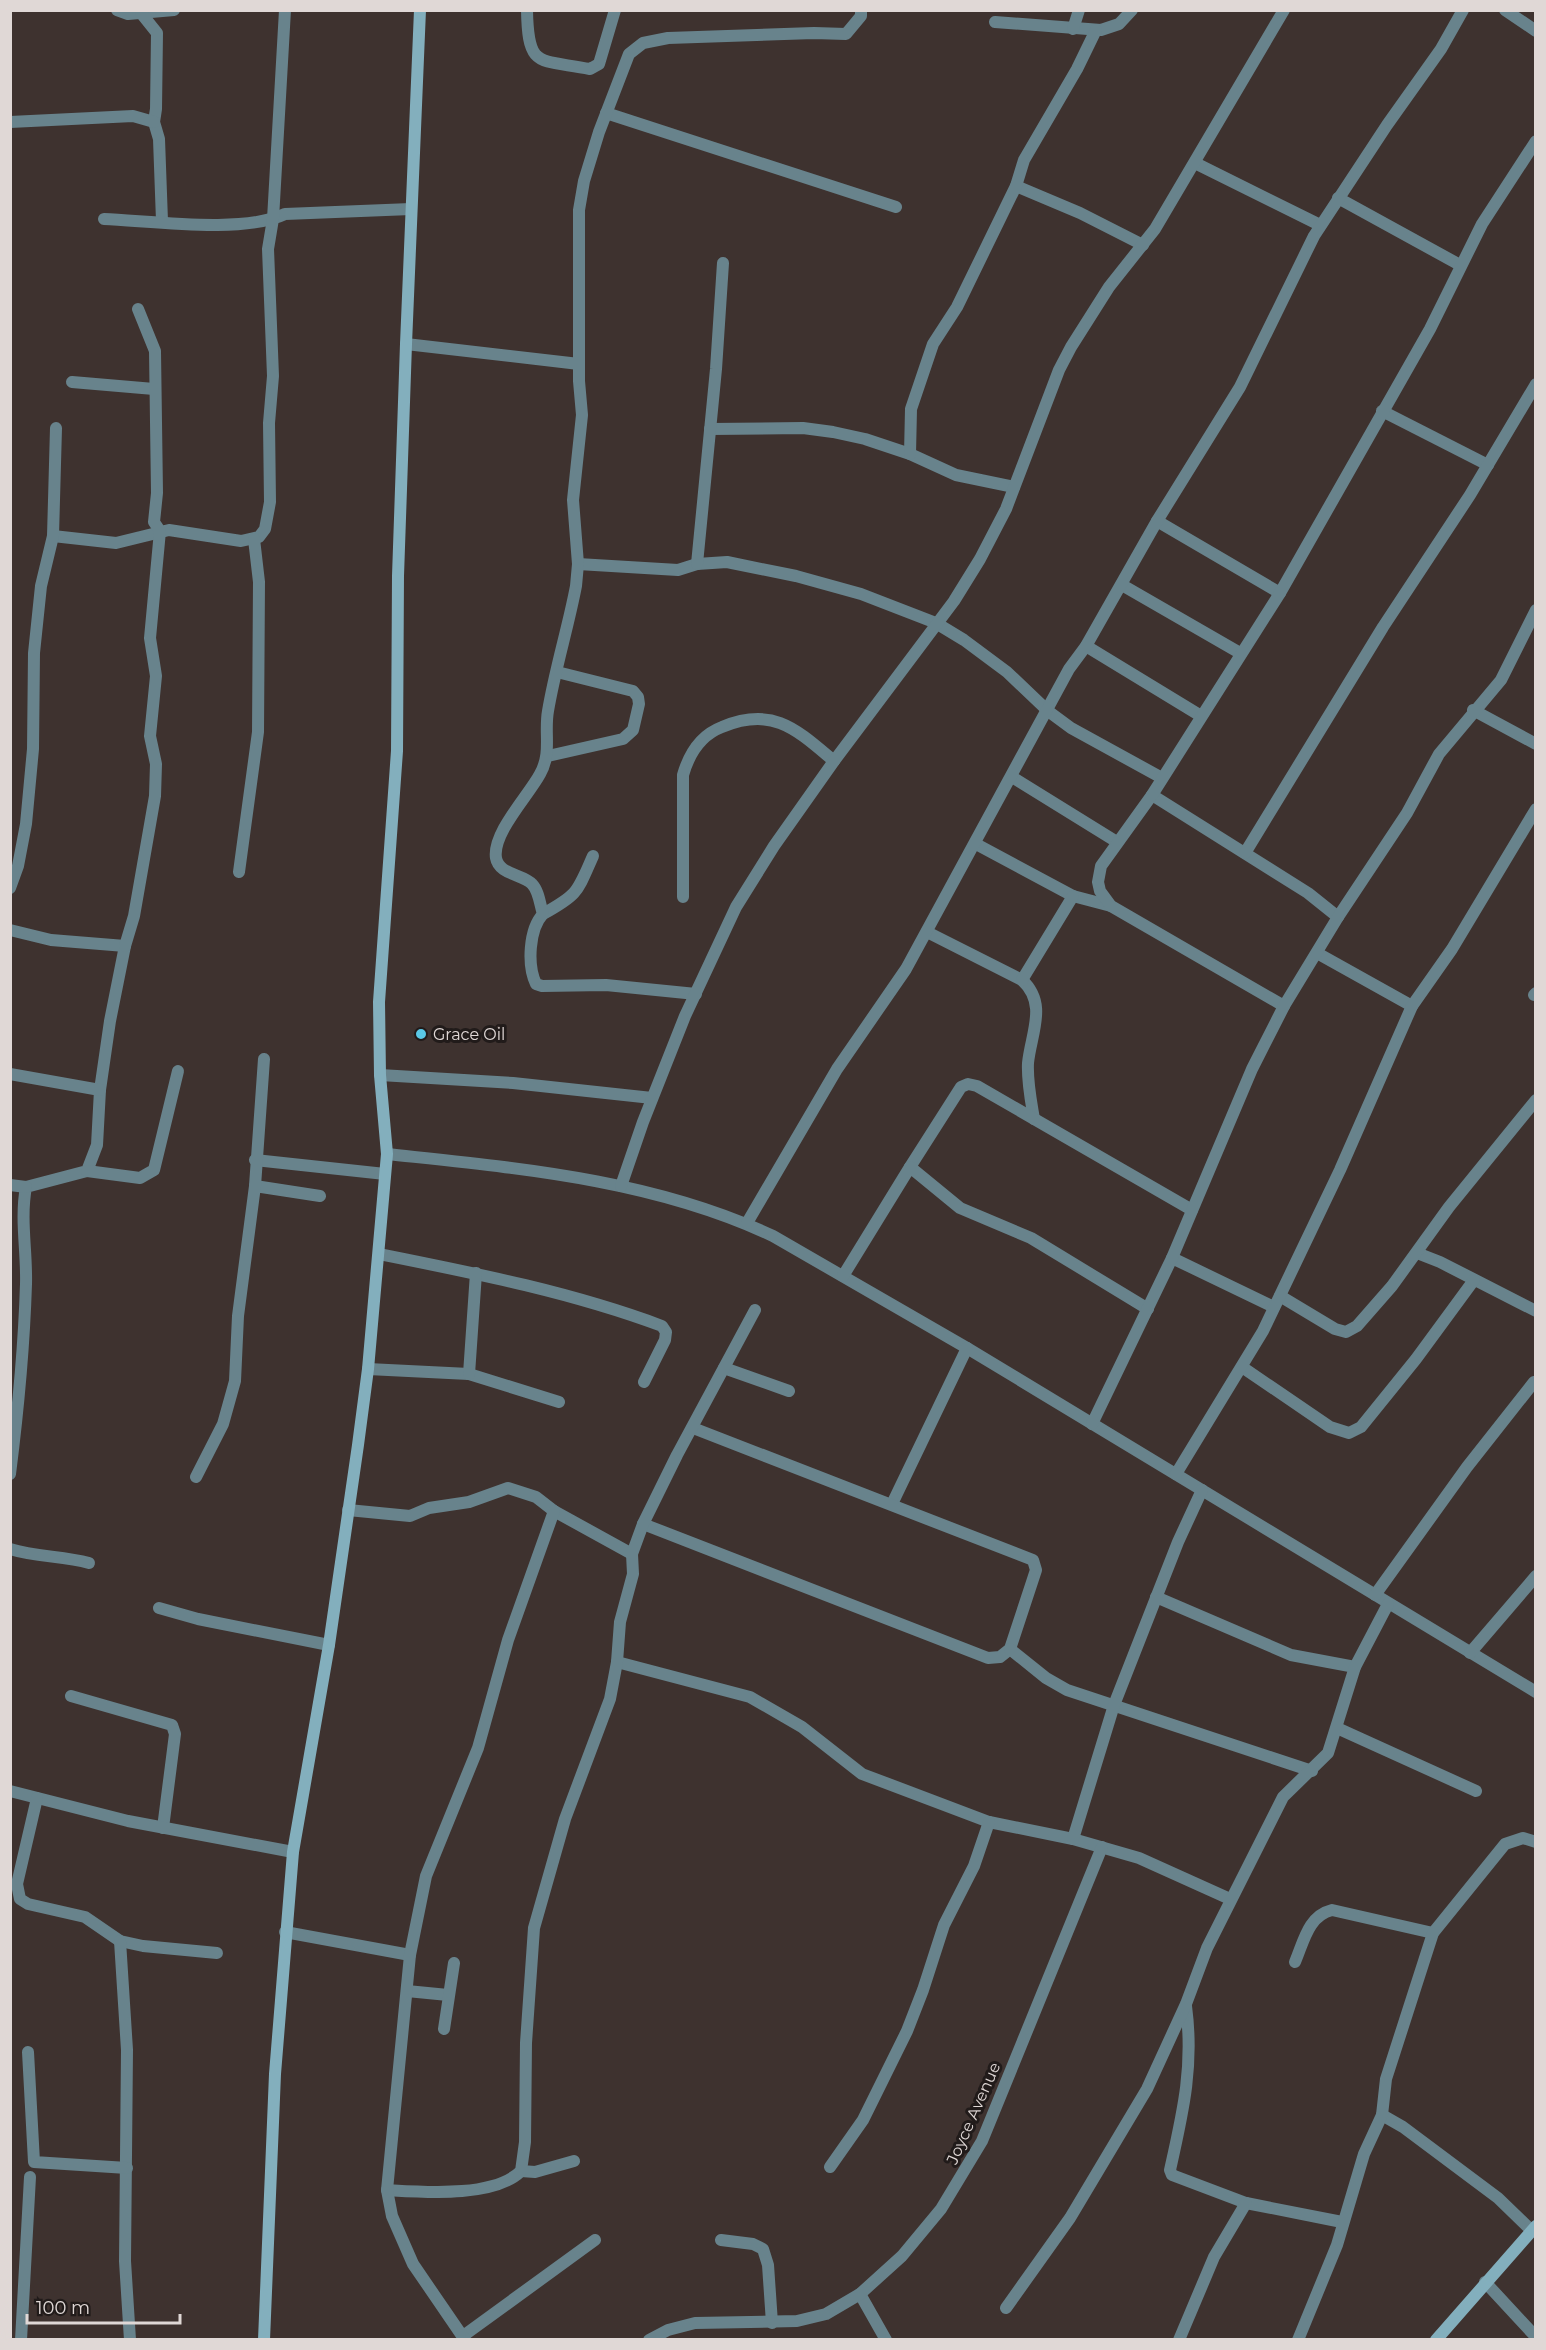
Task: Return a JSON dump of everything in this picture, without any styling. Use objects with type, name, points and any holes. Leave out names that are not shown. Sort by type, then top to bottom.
[{"type":"main road","points":[[264,2340],[275,2074],[293,1852],[329,1645],[368,1369],[387,1154],[380,1075],[379,1002],[397,751],[406,344],[420,10]]},
{"type":"main road","points":[[1436,2340],[1533,2228]]},
{"type":"street","points":[[117,10],[128,14],[174,10]]},
{"type":"street","points":[[52,536],[116,543],[131,541],[160,531],[183,532],[230,541],[254,538],[266,529],[270,502],[269,423],[273,376],[268,249],[273,219],[285,10]]},
{"type":"street","points":[[527,10],[531,51],[537,57],[590,69],[599,64],[615,10]]},
{"type":"street","points":[[543,914],[534,885],[503,868],[496,856],[498,845],[516,809],[540,774],[548,756],[547,715],[574,597],[578,564],[573,500],[582,415],[579,364],[579,210],[584,181],[606,113],[629,54],[643,43],[688,37],[846,34],[861,16],[861,10]]},
{"type":"street","points":[[1073,29],[1079,10]]},
{"type":"street","points":[[995,22],[1096,30],[1113,27],[1132,10]]},
{"type":"street","points":[[621,1186],[652,1098],[736,907],[774,846],[834,761],[954,601],[980,559],[1014,487],[1059,370],[1071,347],[1102,297],[1143,245],[1195,162],[1284,10]]},
{"type":"street","points":[[747,1223],[837,1068],[906,969],[976,844],[1069,669],[1086,646],[1157,521],[1240,387],[1320,225],[1441,49],[1463,10]]},
{"type":"street","points":[[1505,10],[1536,31]]},
{"type":"street","points":[[141,13],[157,33],[154,122],[159,139],[162,221]]},
{"type":"street","points":[[910,454],[911,409],[933,344],[957,307],[1016,186],[1024,160],[1077,69],[1096,30]]},
{"type":"street","points":[[606,113],[896,207]]},
{"type":"street","points":[[10,122],[133,116],[154,122]]},
{"type":"street","points":[[1111,906],[1100,891],[1098,875],[1101,866],[1152,795],[1280,593],[1430,329],[1482,224],[1536,141]]},
{"type":"street","points":[[1195,162],[1320,225]]},
{"type":"street","points":[[1016,186],[1080,213],[1143,245]]},
{"type":"street","points":[[1338,198],[1460,265]]},
{"type":"street","points":[[104,219],[221,223],[273,219],[285,214],[411,208]]},
{"type":"street","points":[[697,564],[723,263]]},
{"type":"street","points":[[87,1171],[97,1145],[100,1090],[110,1021],[125,946],[134,916],[154,796],[156,765],[150,736],[156,676],[150,638],[160,531],[153,516],[157,493],[155,351],[138,309]]},
{"type":"street","points":[[406,344],[579,364]]},
{"type":"street","points":[[72,382],[154,389]]},
{"type":"street","points":[[1245,853],[1383,627],[1488,465],[1536,384]]},
{"type":"street","points":[[1382,411],[1488,465]]},
{"type":"street","points":[[10,888],[20,857],[26,824],[33,749],[34,653],[41,586],[52,536],[56,428]]},
{"type":"street","points":[[710,429],[813,429],[865,439],[910,454],[956,475],[1014,487]]},
{"type":"street","points":[[1157,521],[1280,593]]},
{"type":"street","points":[[239,872],[258,732],[259,582],[254,538]]},
{"type":"street","points":[[578,564],[678,570],[697,564],[727,562],[796,576],[861,594],[936,624],[964,640],[1007,672],[1048,711],[1071,728],[1162,778]]},
{"type":"street","points":[[1122,585],[1240,653]]},
{"type":"street","points":[[1092,1424],[1172,1258],[1252,1069],[1284,1006],[1338,917],[1407,813],[1439,754],[1473,710],[1501,680],[1536,610]]},
{"type":"street","points":[[1086,646],[1201,716]]},
{"type":"street","points":[[548,756],[623,739],[633,730],[639,704],[638,697],[633,692],[557,672]]},
{"type":"street","points":[[1473,710],[1536,744]]},
{"type":"street","points":[[683,897],[683,775],[688,758],[713,730],[748,717],[761,717],[804,735],[834,761]]},
{"type":"street","points":[[1012,777],[1117,842]]},
{"type":"street","points":[[1152,795],[1308,893],[1338,917]]},
{"type":"street","points":[[1176,1474],[1242,1367],[1280,1296],[1296,1258],[1340,1170],[1412,1006],[1471,918],[1536,809]]},
{"type":"street","points":[[976,844],[1073,896],[1111,906],[1284,1006]]},
{"type":"street","points":[[593,856],[570,900],[543,914],[533,930],[532,976],[536,984],[542,986],[606,985],[696,994]]},
{"type":"street","points":[[1022,980],[1073,896]]},
{"type":"street","points":[[10,930],[51,940],[125,946]]},
{"type":"street","points":[[927,932],[1022,980],[1030,987],[1038,1008],[1028,1064],[1034,1119]]},
{"type":"street","points":[[1317,953],[1412,1006]]},
{"type":"street","points":[[196,1477],[223,1424],[235,1381],[238,1316],[255,1185],[264,1059]]},
{"type":"street","points":[[10,1185],[26,1187],[87,1171],[140,1178],[154,1170],[178,1071]]},
{"type":"street","points":[[10,1074],[100,1090]]},
{"type":"street","points":[[380,1075],[513,1083],[652,1098]]},
{"type":"street","points":[[843,1276],[961,1087],[968,1084],[977,1086],[1192,1210]]},
{"type":"street","points":[[1280,1296],[1341,1332],[1351,1330],[1417,1254],[1449,1207],[1536,1100]]},
{"type":"street","points":[[387,1154],[492,1166],[621,1186],[690,1203],[747,1223],[967,1348],[1536,1692]]},
{"type":"street","points":[[255,1160],[385,1174]]},
{"type":"street","points":[[910,1167],[960,1208],[1030,1238],[1148,1309]]},
{"type":"street","points":[[255,1185],[320,1196]]},
{"type":"street","points":[[10,1474],[16,1355],[26,1281],[23,1214],[26,1187]]},
{"type":"street","points":[[379,1254],[476,1273],[620,1310],[662,1326],[666,1332],[665,1340],[644,1382]]},
{"type":"street","points":[[1417,1254],[1440,1262],[1536,1311]]},
{"type":"street","points":[[1172,1258],[1274,1307]]},
{"type":"street","points":[[469,1374],[476,1273]]},
{"type":"street","points":[[1242,1367],[1330,1427],[1344,1433],[1355,1431],[1416,1359],[1474,1280]]},
{"type":"street","points":[[520,2171],[525,2142],[525,2043],[534,1928],[565,1819],[603,1721],[617,1662],[618,1632],[633,1574],[632,1554],[643,1524],[755,1310]]},
{"type":"street","points":[[892,1504],[967,1348]]},
{"type":"street","points":[[724,1368],[789,1391]]},
{"type":"street","points":[[368,1369],[469,1374],[559,1402]]},
{"type":"street","points":[[1375,1595],[1467,1467],[1534,1382]]},
{"type":"street","points":[[643,1524],[988,1658],[1000,1658],[1010,1649],[1036,1570],[1033,1560],[693,1428]]},
{"type":"street","points":[[348,1510],[410,1516],[429,1508],[469,1502],[508,1488],[536,1497],[554,1511],[632,1554]]},
{"type":"street","points":[[1073,1839],[1114,1705],[1156,1597],[1202,1490]]},
{"type":"street","points":[[554,1511],[508,1640],[478,1748],[426,1876],[410,1955],[387,2190],[392,2216],[413,2264],[464,2338],[595,2240]]},
{"type":"street","points":[[10,1549],[26,1554],[63,1557],[89,1563]]},
{"type":"street","points":[[1470,1653],[1536,1576]]},
{"type":"street","points":[[1156,1597],[1291,1655],[1355,1667]]},
{"type":"street","points":[[1006,2308],[1070,2218],[1131,2120],[1186,2004],[1207,1947],[1283,1797],[1288,1789],[1312,1771],[1328,1753],[1355,1667],[1388,1604]]},
{"type":"street","points":[[159,1608],[198,1619],[329,1645]]},
{"type":"street","points":[[1010,1649],[1056,1684],[1312,1771]]},
{"type":"street","points":[[617,1662],[750,1697],[802,1727],[862,1774],[989,1822],[1073,1839],[1139,1858],[1230,1899]]},
{"type":"street","points":[[71,1696],[172,1725],[175,1734],[163,1828]]},
{"type":"street","points":[[1337,1728],[1476,1791]]},
{"type":"street","points":[[10,1791],[163,1828],[293,1852]]},
{"type":"street","points":[[37,1798],[17,1884],[20,1899],[28,1904],[85,1917],[120,1941],[143,1946],[217,1953]]},
{"type":"street","points":[[830,2167],[863,2120],[907,2031],[944,1924],[974,1866],[989,1822]]},
{"type":"street","points":[[1298,2340],[1337,2246],[1342,2222],[1364,2154],[1382,2115],[1386,2079],[1433,1933],[1505,1844],[1523,1838],[1536,1842]]},
{"type":"street","name":"Joyce Avenue","points":[[649,2340],[668,2330],[695,2323],[772,2323],[797,2321],[826,2314],[860,2294],[920,2236],[961,2180],[982,2141],[1102,1847]]},
{"type":"street","points":[[1295,1962],[1310,1925],[1322,1912],[1332,1910],[1433,1933]]},
{"type":"street","points":[[285,1932],[410,1955]]},
{"type":"street","points":[[120,1941],[127,2050],[125,2261],[130,2340]]},
{"type":"street","points":[[444,2029],[454,1963]]},
{"type":"street","points":[[407,1991],[448,1995]]},
{"type":"street","points":[[1186,2004],[1189,2076],[1186,2106],[1170,2170],[1178,2178],[1246,2203],[1342,2222]]},
{"type":"street","points":[[28,2052],[34,2162],[127,2168]]},
{"type":"street","points":[[1382,2115],[1403,2127],[1498,2198],[1533,2228]]},
{"type":"street","points":[[387,2190],[453,2192],[506,2182],[520,2171],[535,2172],[574,2161]]},
{"type":"street","points":[[21,2340],[30,2177]]},
{"type":"street","points":[[1179,2340],[1214,2257],[1246,2203]]},
{"type":"street","points":[[721,2240],[753,2244],[763,2249],[768,2265],[772,2323]]},
{"type":"street","points":[[1485,2282],[1536,2337]]},
{"type":"street","points":[[860,2294],[886,2340]]},
{"type":"place","name":"Grace Oil","points":[[421,1034]]}]
